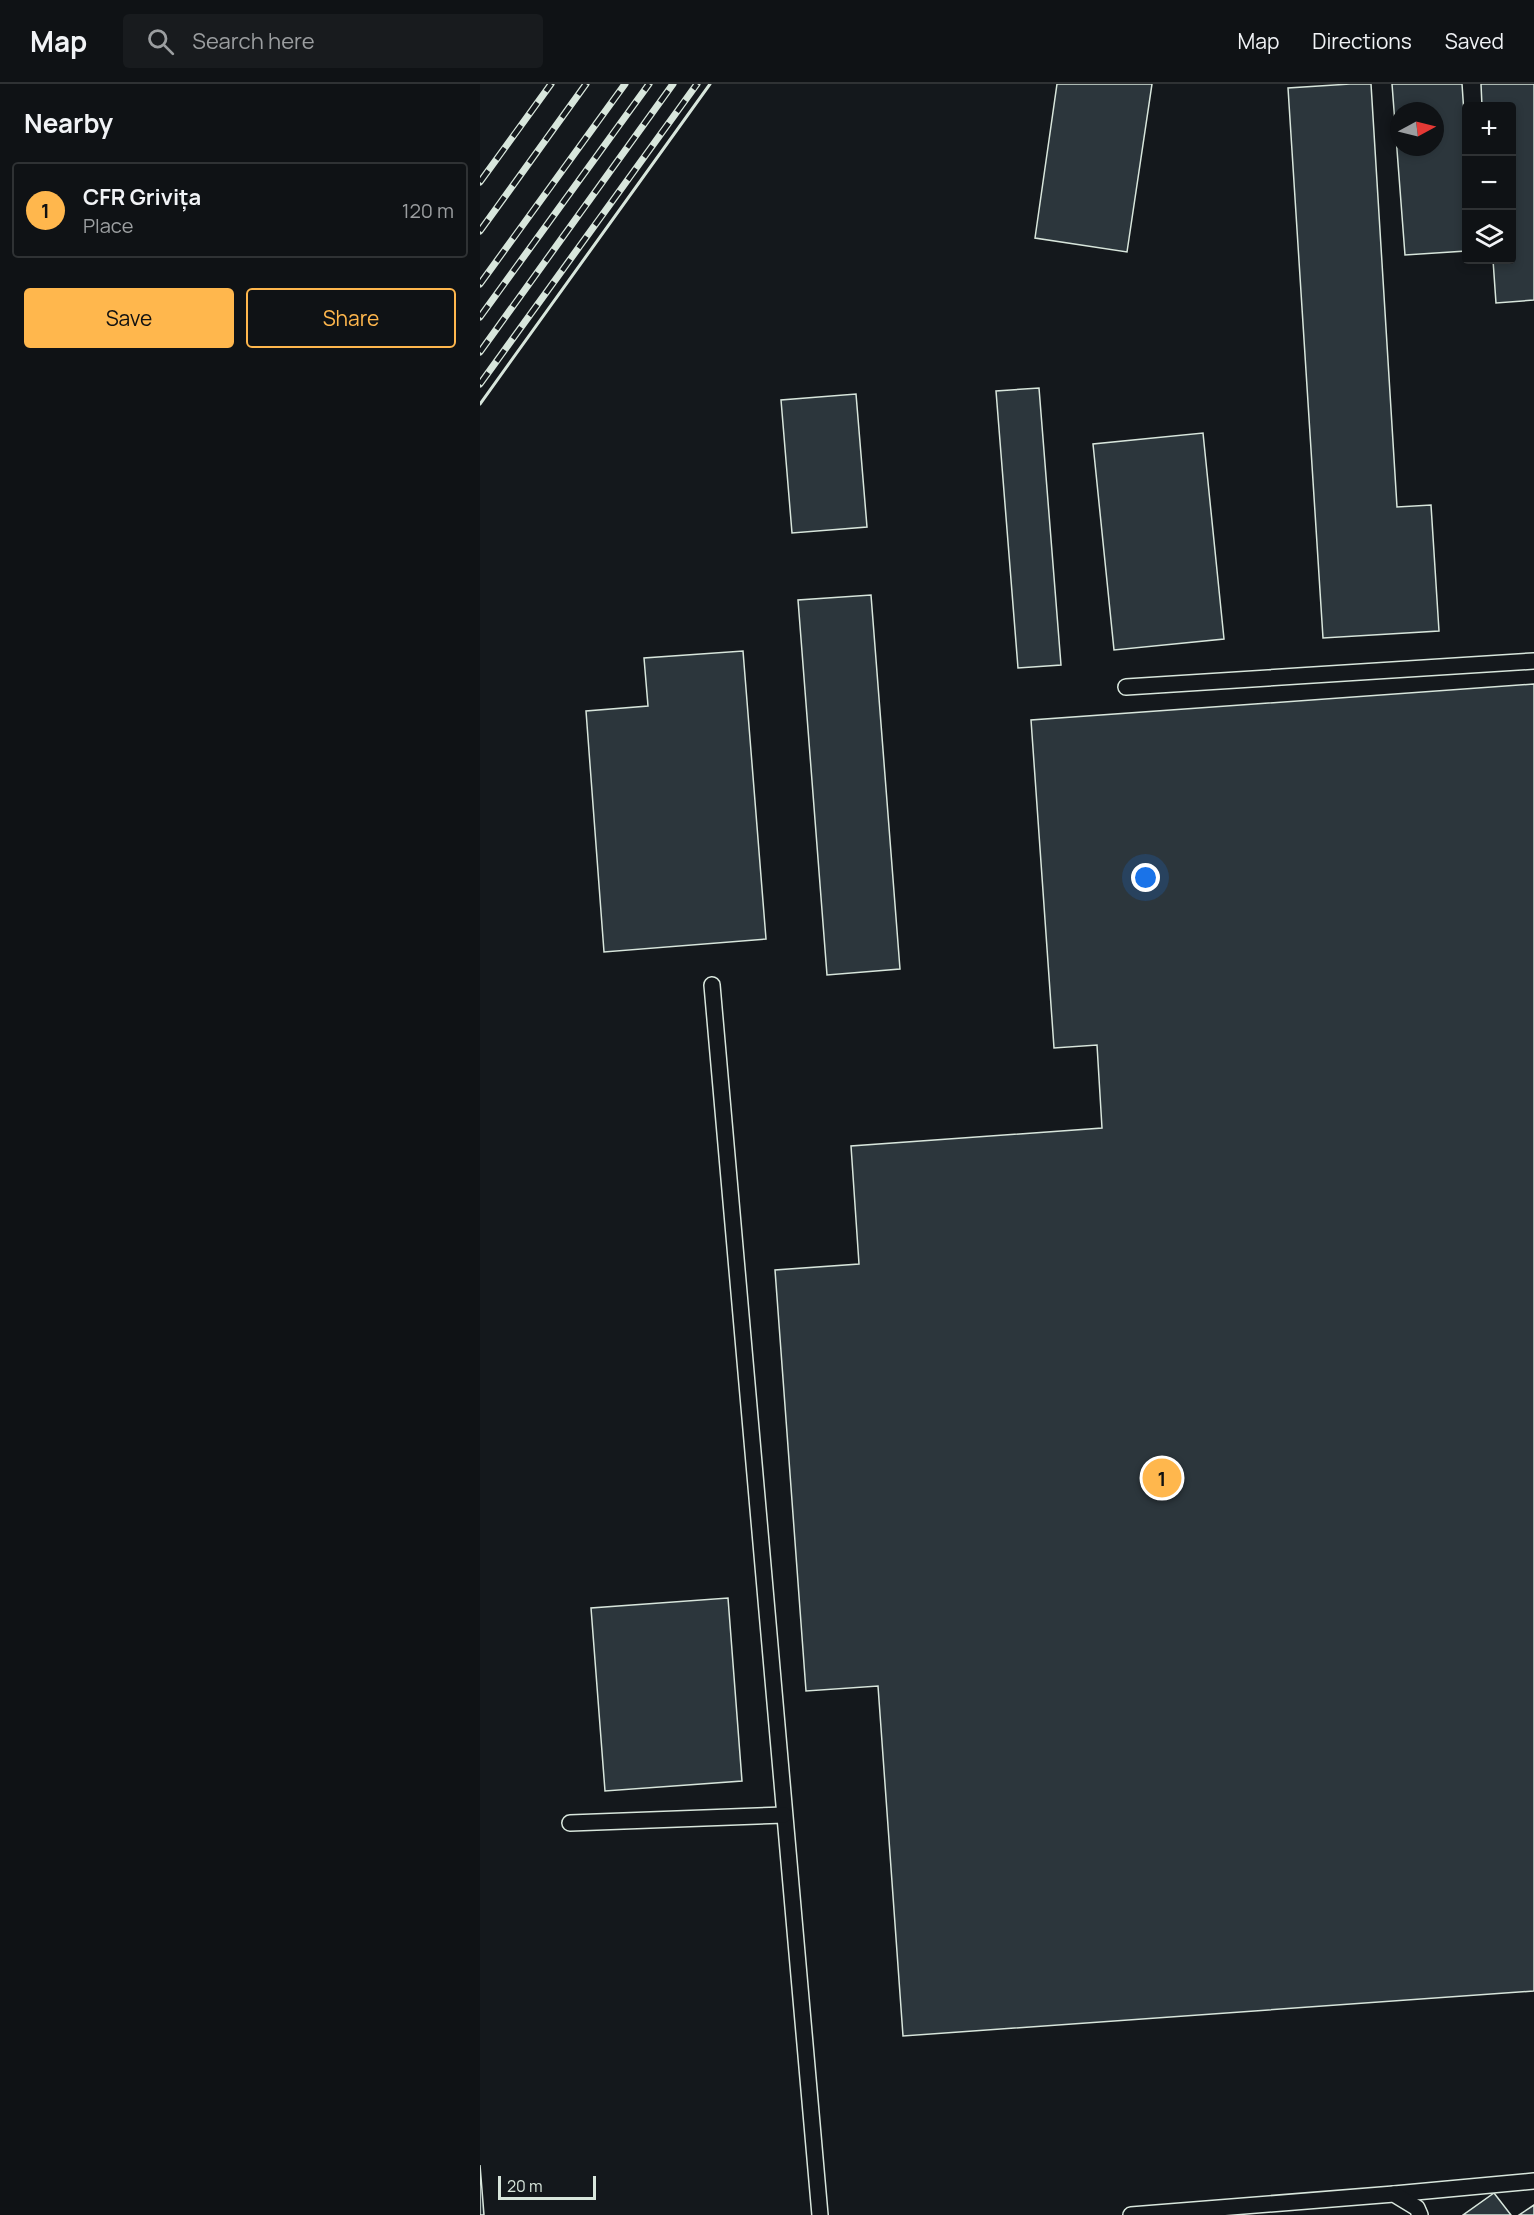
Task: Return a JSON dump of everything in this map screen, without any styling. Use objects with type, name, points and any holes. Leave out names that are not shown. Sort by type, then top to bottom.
[{"type":"lane","points":[[1126,687],[1534,661]]},
{"type":"lane","points":[[712,985],[820,2215]]},
{"type":"lane","points":[[570,1823],[784,1815]]},
{"type":"lane","points":[[1131,2215],[1534,2181]]},
{"type":"lane","points":[[1394,2194],[1417,2208],[1420,2215]]},
{"type":"building","points":[[1057,84],[1152,84],[1127,252],[1035,238]]},
{"type":"building","points":[[1371,84],[1397,507],[1431,505],[1439,631],[1323,638],[1288,88]]},
{"type":"building","points":[[1392,84],[1462,84],[1462,251],[1405,255],[1397,156],[1444,156],[1444,102],[1393,102]]},
{"type":"building","points":[[1481,84],[1534,84],[1534,300],[1496,303],[1493,264],[1516,264],[1516,102],[1482,102]]},
{"type":"building","points":[[1039,388],[1061,665],[1018,668],[996,391]]},
{"type":"building","points":[[856,394],[867,527],[792,533],[781,400]]},
{"type":"building","points":[[1203,433],[1224,639],[1114,650],[1093,444]]},
{"type":"building","points":[[871,595],[900,969],[827,975],[798,600]]},
{"type":"building","points":[[743,651],[766,939],[604,952],[586,711],[648,706],[644,658]]},
{"type":"building","points":[[1534,684],[1534,1991],[903,2036],[878,1686],[806,1691],[775,1270],[859,1264],[851,1146],[1102,1128],[1097,1045],[1054,1048],[1031,720]]},
{"type":"building","points":[[728,1598],[742,1781],[605,1791],[591,1608]]},
{"type":"building","points":[[480,2165],[484,2215],[480,2215]]},
{"type":"building","points":[[1494,2193],[1511,2215],[1463,2215]]},
{"type":"building","points":[[1534,2205],[1534,2215],[1519,2215]]},
{"type":"railway","points":[[480,182],[551,84]]},
{"type":"railway","points":[[480,231],[586,84]]},
{"type":"railway","points":[[480,284],[625,84]]},
{"type":"railway","points":[[480,317],[649,84]]},
{"type":"railway","points":[[480,352],[673,84]]},
{"type":"railway","points":[[480,384],[697,84]]},
{"type":"wall","points":[[480,404],[710,84]]},
{"type":"place","name":"CFR Grivița","points":[[1162,1478]]}]
